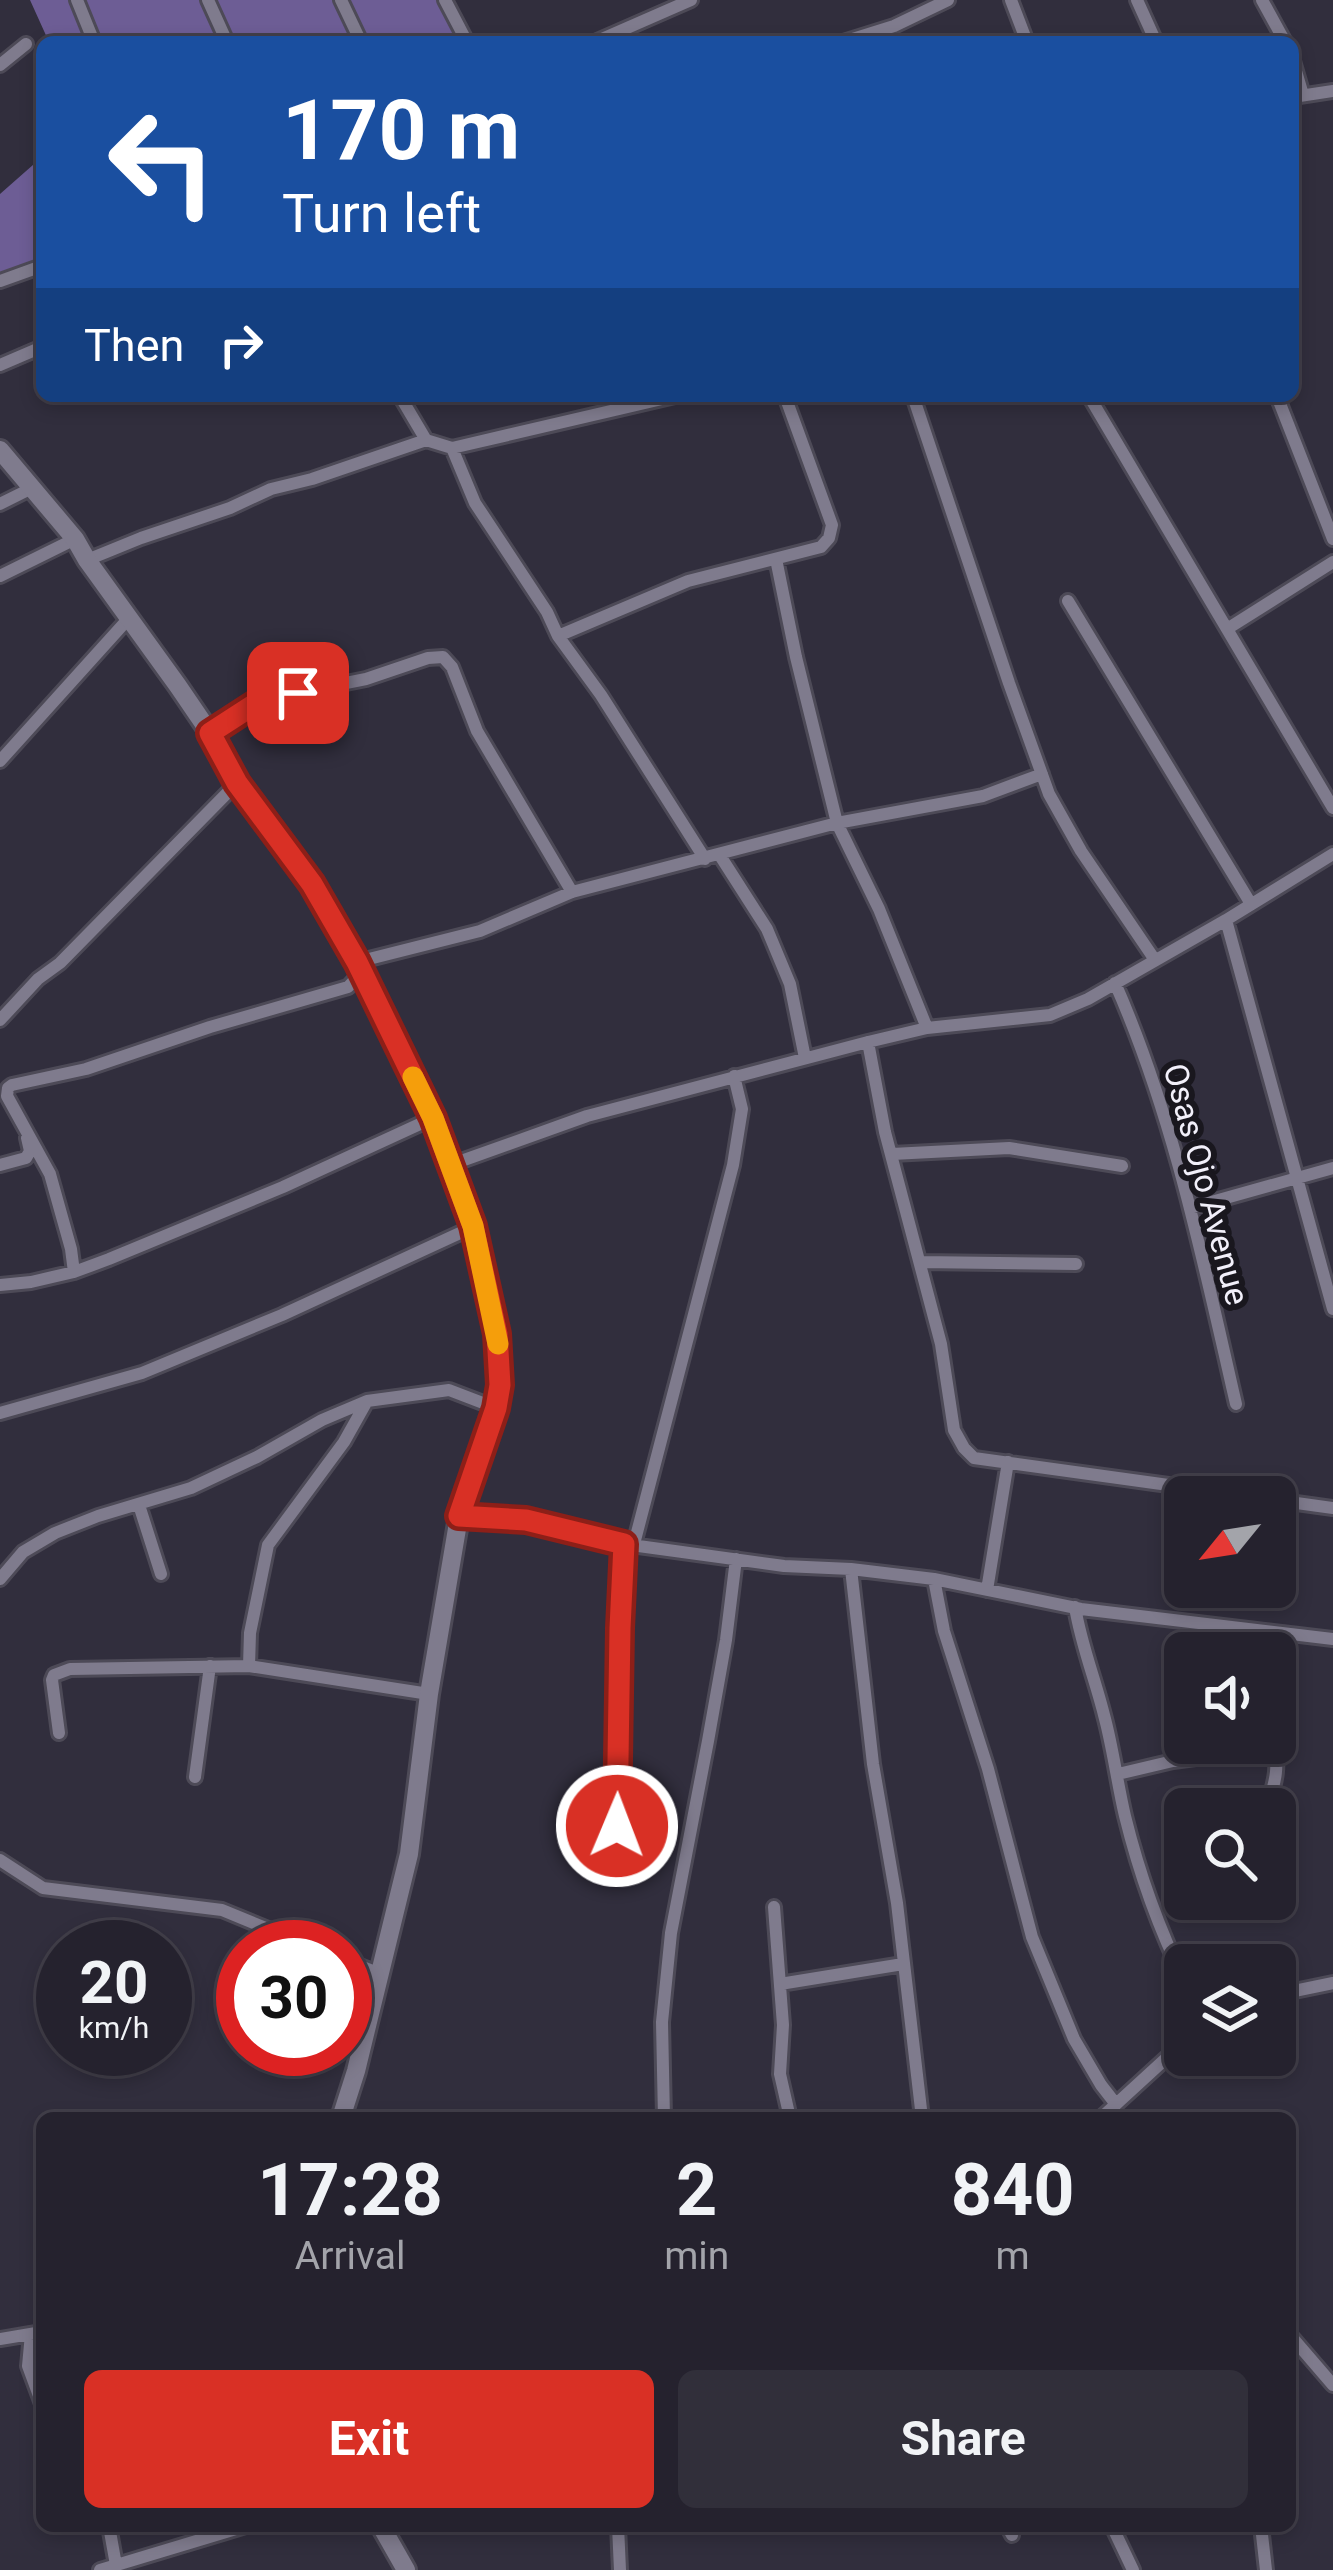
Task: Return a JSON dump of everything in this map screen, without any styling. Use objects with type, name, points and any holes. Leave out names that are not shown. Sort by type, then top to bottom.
[{"type":"street","points":[[76,0],[91,36]]},
{"type":"street","points":[[208,0],[224,36]]},
{"type":"street","points":[[341,0],[358,36]]},
{"type":"street","points":[[446,0],[464,36]]},
{"type":"street","points":[[609,36],[691,0]]},
{"type":"street","points":[[862,36],[948,0]]},
{"type":"street","points":[[1012,0],[1025,36]]},
{"type":"street","points":[[1137,0],[1153,36]]},
{"type":"street","points":[[1262,0],[1282,36]]},
{"type":"street","points":[[894,26],[897,36]]},
{"type":"street","points":[[0,65],[26,44]]},
{"type":"street","points":[[1299,96],[1333,91]]},
{"type":"street","points":[[0,280],[36,268]]},
{"type":"street","points":[[0,364],[36,349]]},
{"type":"street","points":[[404,402],[426,440]]},
{"type":"street","points":[[87,560],[271,489],[426,440],[452,448],[644,402]]},
{"type":"street","points":[[557,636],[688,581],[821,547],[832,525],[787,402]]},
{"type":"street","points":[[915,402],[1049,794],[1081,851],[1155,960]]},
{"type":"street","points":[[1093,402],[1333,808]]},
{"type":"street","points":[[1279,402],[1333,539]]},
{"type":"street","points":[[452,448],[475,503],[547,612],[557,636],[766,929],[790,984],[805,1058]]},
{"type":"street","points":[[0,450],[75,538],[210,733],[237,783],[312,884],[359,967],[433,1118],[473,1226],[497,1334],[500,1385],[459,1516],[428,1694],[409,1854],[342,2112]]},
{"type":"street","points":[[0,504],[30,489]]},
{"type":"street","points":[[0,575],[75,538]]},
{"type":"street","points":[[776,559],[837,824],[879,909],[927,1028]]},
{"type":"street","points":[[1227,629],[1333,562]]},
{"type":"street","points":[[1067,602],[1251,904]]},
{"type":"street","points":[[0,761],[129,618]]},
{"type":"street","points":[[210,733],[261,700],[366,679],[443,657],[452,667],[477,730],[572,892]]},
{"type":"street","points":[[74,1272],[50,1174],[7,1096],[13,1085],[86,1069],[348,987],[359,967],[480,931],[572,892],[837,824],[982,796],[1042,774]]},
{"type":"street","points":[[0,1020],[237,783]]},
{"type":"street","points":[[450,1165],[587,1116],[868,1042],[927,1028],[1050,1015],[1088,999],[1331,860]]},
{"type":"street","points":[[1226,920],[1333,1309]]},
{"type":"street","name":"Osas Ojo Avenue","points":[[1115,983],[1162,1108],[1237,1403]]},
{"type":"street","points":[[868,1042],[941,1344],[954,1430],[964,1448],[974,1458],[1164,1484]]},
{"type":"street","points":[[0,1073],[13,1085]]},
{"type":"street","points":[[610,1870],[617,1826],[620,1628],[629,1544],[733,1166],[742,1109],[734,1076]]},
{"type":"street","points":[[0,1285],[74,1272],[283,1187],[433,1118]]},
{"type":"street","points":[[0,1165],[26,1158],[30,1151],[25,1132]]},
{"type":"street","points":[[892,1154],[1009,1148],[1122,1166]]},
{"type":"street","points":[[1190,1208],[1333,1168]]},
{"type":"street","points":[[0,1413],[142,1373],[282,1315],[473,1226]]},
{"type":"street","points":[[920,1262],[1076,1264]]},
{"type":"street","points":[[0,1579],[23,1552],[55,1533],[191,1488],[367,1401],[448,1390],[496,1408]]},
{"type":"street","points":[[249,1666],[250,1634],[268,1545],[344,1442],[367,1401]]},
{"type":"street","points":[[987,1589],[1008,1462]]},
{"type":"street","points":[[1296,1503],[1333,1508]]},
{"type":"street","points":[[139,1504],[161,1574]]},
{"type":"street","points":[[459,1516],[526,1520],[629,1544],[784,1566],[934,1579],[1075,1607],[1333,1639]]},
{"type":"street","points":[[664,2112],[662,2022],[668,1955],[715,1704],[736,1558]]},
{"type":"street","points":[[851,1569],[921,2112]]},
{"type":"street","points":[[934,1579],[944,1631],[988,1769],[1032,1936],[1074,2039],[1115,2103]]},
{"type":"street","points":[[1075,1607],[1124,1811],[1168,1944]]},
{"type":"street","points":[[195,1777],[211,1666]]},
{"type":"street","points":[[59,1733],[52,1680],[60,1672],[97,1667],[249,1666],[428,1694]]},
{"type":"street","points":[[1118,1774],[1272,1748],[1277,1756],[1272,1788]]},
{"type":"street","points":[[0,1860],[43,1888],[223,1910],[247,1920]]},
{"type":"street","points":[[774,1907],[783,2025],[780,2074],[789,2112]]},
{"type":"street","points":[[780,1984],[903,1964]]},
{"type":"street","points":[[372,1971],[378,1973]]},
{"type":"street","points":[[1296,1991],[1333,1983]]},
{"type":"street","points":[[1107,2112],[1164,2060]]},
{"type":"street","points":[[0,2338],[36,2333],[28,2366],[36,2388]]},
{"type":"street","points":[[1296,2342],[1333,2385]]},
{"type":"street","points":[[110,2532],[116,2565]]},
{"type":"street","points":[[100,2570],[226,2532]]},
{"type":"street","points":[[384,2532],[406,2570]]},
{"type":"street","points":[[618,2532],[620,2570]]},
{"type":"street","points":[[1115,2532],[1132,2570]]},
{"type":"street","points":[[1262,2532],[1266,2570]]},
{"type":"shaded area","points":[[30,0],[445,0],[465,36],[46,36]]},
{"type":"shaded area","points":[[36,162],[36,264],[0,279],[0,194]]},
{"type":"slow traffic","points":[[413,1077],[473,1226],[498,1344]]},
{"type":"route","points":[[298,693],[261,700],[210,733],[237,783],[312,884],[357,962],[433,1118],[473,1226],[497,1334],[500,1385],[459,1516],[526,1520],[624,1544],[617,1826]]}]
